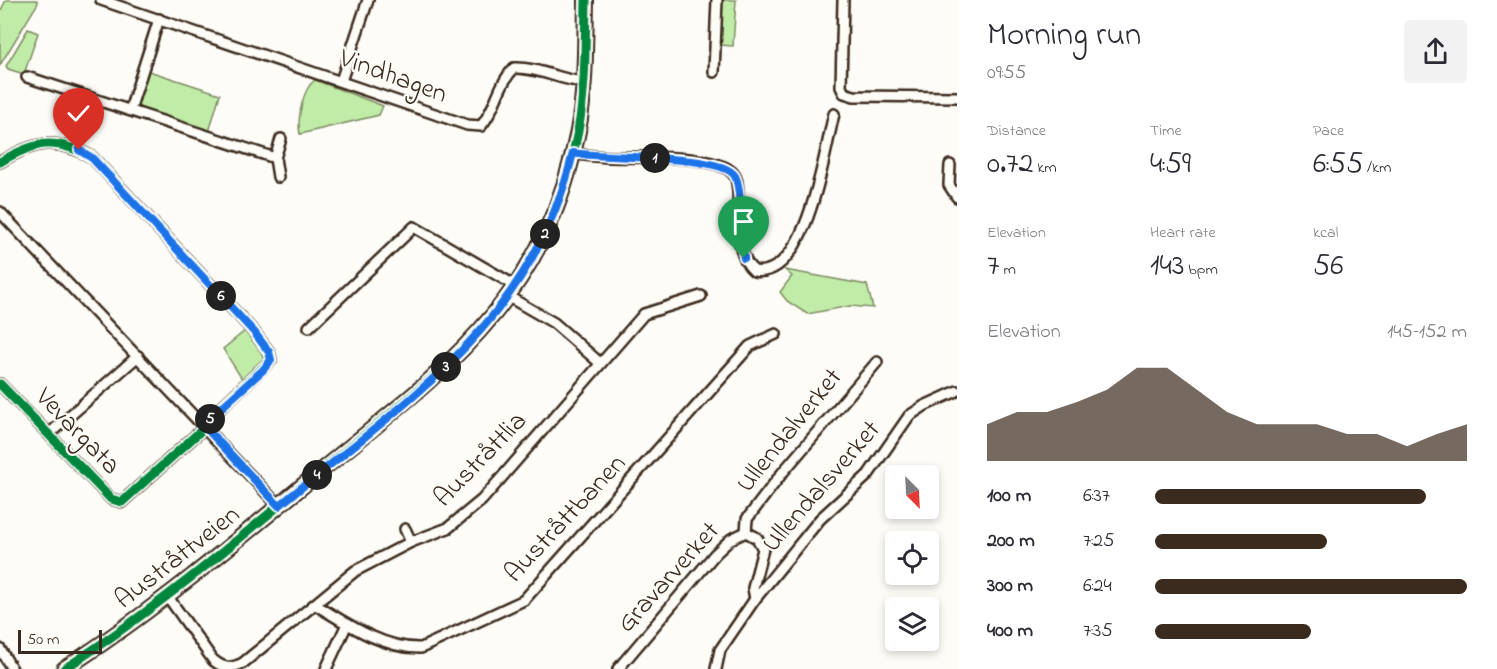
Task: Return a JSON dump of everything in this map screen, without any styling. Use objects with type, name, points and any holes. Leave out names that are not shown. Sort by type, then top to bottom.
[{"type":"main road","name":"Austråttveien","points":[[64,669],[168,597],[446,367],[476,338],[513,291],[555,211],[573,153],[584,82],[586,0]]},
{"type":"street","name":"Vindhagen","points":[[101,0],[341,81],[453,122],[480,126],[491,112],[502,81],[514,68],[529,68],[557,78],[584,82]]},
{"type":"street","points":[[341,81],[368,0]]},
{"type":"street","points":[[714,72],[717,0]]},
{"type":"street","points":[[843,0],[841,87],[844,93],[854,96],[957,97]]},
{"type":"street","points":[[130,110],[159,19]]},
{"type":"street","points":[[27,77],[275,158]]},
{"type":"street","points":[[573,153],[697,162],[723,166],[731,170],[737,182],[740,242],[744,258],[754,271],[762,272],[785,256],[796,242],[811,214],[834,114]]},
{"type":"street","points":[[278,177],[275,158],[281,139]]},
{"type":"street","points":[[0,162],[33,144],[48,142],[79,150],[92,158],[254,332],[269,352],[271,360],[211,417],[205,427]]},
{"type":"street","points":[[950,165],[949,185],[957,197]]},
{"type":"street","points":[[0,212],[279,506]]},
{"type":"street","points":[[309,327],[414,227],[513,291],[600,363]]},
{"type":"street","name":"Austråttlia","points":[[316,605],[355,571],[411,543],[448,528],[482,500],[644,314],[701,296]]},
{"type":"street","name":"Austråttbanen","points":[[316,605],[347,624],[398,646],[421,648],[524,600],[750,346],[776,334]]},
{"type":"street","points":[[49,435],[138,356]]},
{"type":"street","name":"Ullendalverket","points":[[746,532],[747,519],[783,472],[877,362]]},
{"type":"street","name":"Vevargata","points":[[0,384],[111,499],[122,502],[205,427]]},
{"type":"street","name":"Ullendalsverket","points":[[755,599],[820,519],[868,475],[909,416],[924,406],[957,391]]},
{"type":"street","points":[[405,529],[411,543]]},
{"type":"street","name":"Gravarverket","points":[[618,669],[715,554],[731,539],[746,532],[757,538],[763,549],[753,588],[755,599],[720,650],[716,669]]},
{"type":"street","points":[[168,597],[213,660],[222,668],[233,668],[252,656],[316,605]]},
{"type":"street","points":[[326,669],[347,624]]},
{"type":"street","points":[[0,649],[12,669]]},
{"type":"green space","points":[[6,0],[37,0],[38,3],[0,65],[0,12]]},
{"type":"green space","points":[[722,0],[736,0],[733,46],[720,45]]},
{"type":"green space","points":[[28,29],[38,33],[24,74],[8,69],[6,66]]},
{"type":"green space","points":[[146,70],[220,94],[209,132],[140,108],[137,102]]},
{"type":"green space","points":[[315,80],[383,106],[379,115],[300,134],[299,121],[304,97],[310,84]]},
{"type":"green space","points":[[785,270],[867,285],[873,308],[850,306],[807,314],[787,301],[780,292],[792,276]]},
{"type":"green space","points":[[246,330],[261,349],[264,361],[246,381],[242,379],[223,349]]},
{"type":"cycle path","points":[[64,669],[129,625],[191,577],[402,404],[443,368],[480,330],[512,290],[540,244],[562,192],[578,131],[584,82],[586,0]]},
{"type":"cycle path","points":[[0,162],[24,150],[45,144],[67,146],[92,157],[254,332],[269,352],[271,360],[211,417],[205,427],[122,502],[111,499],[0,384]]},
{"type":"route","points":[[79,150],[92,158],[254,332],[269,352],[271,360],[263,370],[211,417],[205,427],[279,506],[446,367],[493,318],[516,286],[545,234],[562,192],[573,153],[697,162],[723,166],[731,170],[737,182],[740,242],[744,258]]}]
